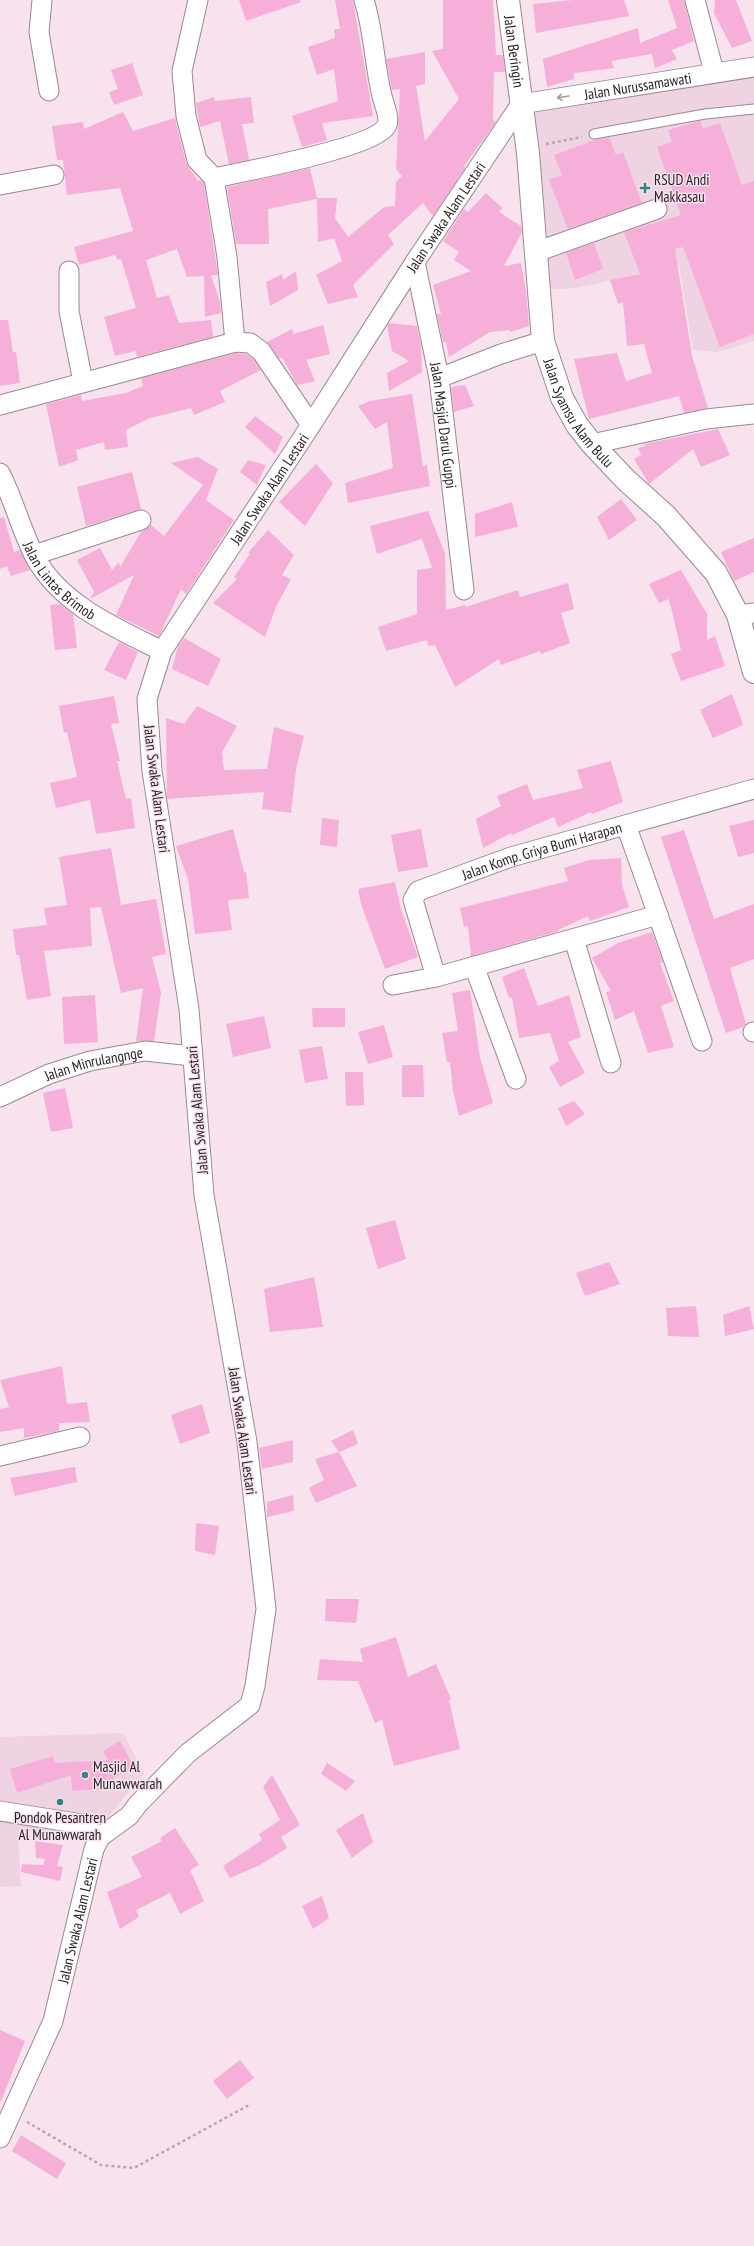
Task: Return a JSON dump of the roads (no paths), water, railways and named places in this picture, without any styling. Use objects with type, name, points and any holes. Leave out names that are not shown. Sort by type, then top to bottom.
[{"type":"street","points":[[42,0],[39,32],[49,91]]},
{"type":"street","points":[[198,0],[182,71],[183,89],[186,116],[195,154],[200,165],[214,178],[227,257],[235,342]]},
{"type":"street","points":[[214,178],[314,156],[375,136],[384,130],[388,123],[387,115],[379,83],[364,0]]},
{"type":"street","name":"Jalan Beringin","points":[[508,0],[521,104]]},
{"type":"street","points":[[694,0],[714,72]]},
{"type":"street","name":"Jalan Nurussamawati","points":[[521,104],[714,72],[754,67]]},
{"type":"street","name":"Jalan Syamsu Alam Bulu","points":[[521,104],[528,148],[543,341],[562,398],[577,425],[592,444],[626,480],[666,516],[716,572],[746,614],[754,672]]},
{"type":"street","name":"Jalan Swaka Alam Lestari","points":[[0,2138],[10,2112],[53,2021],[94,1849],[100,1837],[129,1816],[138,1804],[188,1753],[250,1705],[255,1686],[266,1609],[247,1442],[204,1195],[189,1009],[152,771],[147,699],[162,650],[311,425],[415,262],[521,104]]},
{"type":"street","points":[[0,185],[54,175]]},
{"type":"street","points":[[536,252],[657,209]]},
{"type":"street","name":"Jalan Masjid Darul Guppi","points":[[415,262],[439,378],[464,590]]},
{"type":"street","points":[[69,271],[69,311],[83,382]]},
{"type":"street","points":[[439,378],[501,354],[543,341]]},
{"type":"street","points":[[0,405],[235,342],[250,343],[261,351],[311,425]]},
{"type":"street","points":[[592,444],[706,419],[754,414]]},
{"type":"street","name":"Jalan Lintas Brimob","points":[[0,473],[8,489],[34,555],[45,575],[78,604],[112,626],[162,650]]},
{"type":"street","points":[[34,555],[141,520]]},
{"type":"street","name":"Jalan Komp. Griya Bumi Harapan","points":[[436,977],[413,900],[418,892],[511,857],[754,790]]},
{"type":"street","points":[[626,825],[702,1041]]},
{"type":"street","points":[[393,985],[436,977],[658,915]]},
{"type":"street","points":[[574,939],[611,1063]]},
{"type":"street","points":[[474,966],[516,1079]]},
{"type":"street","name":"Jalan Minrulangnge","points":[[0,1097],[49,1074],[90,1061],[145,1051],[192,1056]]},
{"type":"street","points":[[0,1456],[80,1437]]},
{"type":"street","points":[[0,1811],[82,1824],[100,1837]]},
{"type":"lane","points":[[594,134],[705,114],[754,109]]},
{"type":"place","name":"RSUD Andi Makkasau","points":[[645,188]]},
{"type":"place","name":"Masjid Al Munawwarah","points":[[85,1775]]},
{"type":"place","name":"Pondok Pesantren Al Munawwarah","points":[[60,1802]]}]
